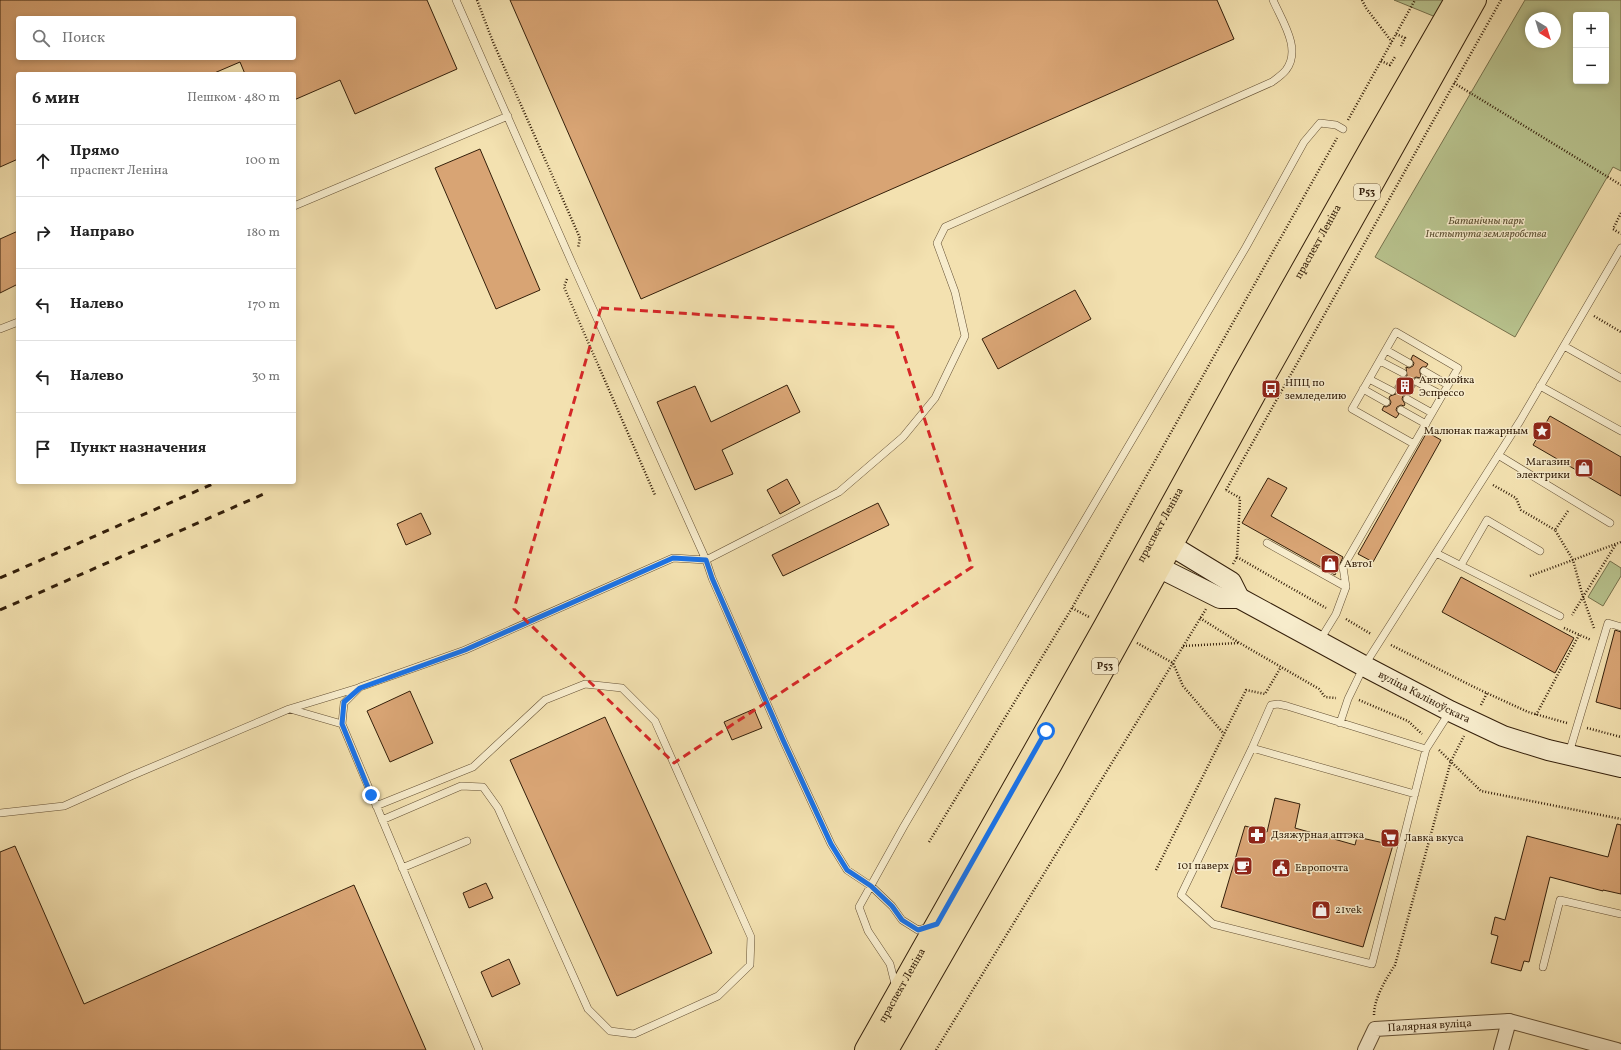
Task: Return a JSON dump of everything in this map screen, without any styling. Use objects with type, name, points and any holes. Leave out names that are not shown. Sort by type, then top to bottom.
[{"type":"main road","name":"праспект Леніна","points":[[1164,541],[1259,347],[1456,0]]},
{"type":"main road","name":"праспект Леніна","points":[[866,1050],[937,924],[1164,541],[1264,377],[1475,0]]},
{"type":"main road","name":"праспект Леніна","points":[[887,1050],[1047,771],[1151,563]]},
{"type":"street","points":[[1164,541],[1231,582],[1239,598]]},
{"type":"street","name":"вуліца Каліноўскага","points":[[1151,563],[1220,598],[1239,598],[1450,711],[1503,736],[1548,750],[1621,767]]},
{"type":"street","points":[[1501,1050],[1509,1021]]},
{"type":"street","name":"Палярная вуліца","points":[[1366,1050],[1375,1028],[1509,1021],[1617,1050]]},
{"type":"lane","points":[[456,0],[706,560],[712,578],[770,712],[831,844],[847,870],[871,886],[892,906],[902,920],[918,930],[937,924]]},
{"type":"lane","points":[[0,812],[64,806],[130,776],[289,709],[360,688],[465,650],[673,558],[706,560],[839,492],[903,437],[935,398],[965,336],[955,292],[936,243],[945,227],[1272,82],[1286,70],[1293,54],[1290,38],[1273,0]]},
{"type":"lane","points":[[296,205],[508,116]]},
{"type":"lane","points":[[897,996],[890,964],[868,931],[859,907],[904,826],[1246,247],[1304,142],[1320,123],[1336,125],[1343,129]]},
{"type":"lane","points":[[1340,723],[1348,699],[1364,666],[1498,455],[1621,248]]},
{"type":"lane","points":[[0,329],[16,323]]},
{"type":"lane","points":[[1319,642],[1336,614],[1346,587],[1343,567],[1458,368],[1396,332],[1352,409],[1414,444]]},
{"type":"lane","points":[[1564,346],[1621,378]]},
{"type":"lane","points":[[1386,350],[1409,363]]},
{"type":"lane","points":[[1380,361],[1403,374]]},
{"type":"lane","points":[[1424,371],[1448,385]]},
{"type":"lane","points":[[1369,379],[1392,391]]},
{"type":"lane","points":[[1418,382],[1442,395]]},
{"type":"lane","points":[[1540,386],[1621,431]]},
{"type":"lane","points":[[1363,389],[1386,402]]},
{"type":"lane","points":[[1407,399],[1432,413]]},
{"type":"lane","points":[[1401,410],[1426,424]]},
{"type":"lane","points":[[1498,455],[1610,523]]},
{"type":"lane","points":[[1461,566],[1487,520],[1540,550]]},
{"type":"lane","points":[[1266,543],[1346,587]]},
{"type":"lane","points":[[1436,552],[1560,616]]},
{"type":"lane","points":[[1568,755],[1608,623],[1621,627]]},
{"type":"lane","points":[[376,806],[473,767],[545,700],[585,684],[622,688],[655,721],[751,937],[750,965],[718,996],[634,1034],[610,1032],[588,1009],[498,808],[483,787],[461,786],[382,820]]},
{"type":"lane","points":[[360,688],[344,702],[342,724],[479,1050]]},
{"type":"lane","points":[[1426,749],[1278,704],[1271,705],[1252,748],[1181,895],[1213,924],[1372,964],[1426,749],[1450,711]]},
{"type":"lane","points":[[289,709],[342,724]]},
{"type":"lane","points":[[1252,748],[1415,794]]},
{"type":"lane","points":[[402,868],[467,841]]},
{"type":"lane","points":[[1543,967],[1560,900],[1621,914]]},
{"type":"path","points":[[1362,0],[1366,8],[1392,42]]},
{"type":"path","points":[[928,842],[1072,608],[1415,0]]},
{"type":"path","points":[[1226,490],[1454,83],[1460,69],[1501,0]]},
{"type":"path","points":[[1396,34],[1405,38],[1401,46]]},
{"type":"path","points":[[1381,61],[1390,65],[1395,57]]},
{"type":"path","points":[[1454,83],[1621,185]]},
{"type":"path","points":[[1621,213],[1613,229],[1621,234]]},
{"type":"path","points":[[1598,309],[1594,316],[1621,332]]},
{"type":"path","points":[[1530,576],[1621,542]]},
{"type":"path","points":[[1595,630],[1583,597],[1616,544]]},
{"type":"path","points":[[1564,628],[1591,640],[1593,635]]},
{"type":"path","points":[[1536,715],[1579,635]]},
{"type":"path","points":[[1183,646],[1238,642]]},
{"type":"path","points":[[936,1050],[1173,663],[1183,686],[1224,734]]},
{"type":"path","points":[[1156,870],[1246,690],[1265,694],[1281,667]]},
{"type":"path","points":[[1375,1028],[1374,1010],[1383,985],[1395,965],[1450,761]]},
{"type":"highlighted area","points":[[601,308],[895,327],[972,567],[674,763],[514,609]]},
{"type":"green space","points":[[1394,0],[1455,0],[1443,20]]},
{"type":"green space","name":"Батанічны парк Інстытута земляробства","points":[[1525,0],[1621,0],[1621,171],[1613,167],[1515,337],[1375,257]]},
{"type":"green space","points":[[1610,561],[1621,568],[1621,576],[1603,606],[1588,597]]},
{"type":"building","points":[[0,0],[427,0],[457,69],[355,114],[340,80],[296,99],[296,72],[244,72],[240,62],[217,72],[16,72],[16,160],[0,167]]},
{"type":"building","points":[[510,0],[1217,0],[1234,39],[641,299]]},
{"type":"building","points":[[480,149],[540,290],[496,309],[435,168]]},
{"type":"building","points":[[16,232],[16,285],[0,293],[0,239]]},
{"type":"building","points":[[1075,290],[1091,319],[998,369],[982,339]]},
{"type":"building","name":"Автомойка Эспрессо","points":[[1413,355],[1428,364],[1426,367],[1422,367],[1420,369],[1420,378],[1416,377],[1413,379],[1412,383],[1415,386],[1410,395],[1407,394],[1403,396],[1402,399],[1405,404],[1404,406],[1401,405],[1397,407],[1396,410],[1399,414],[1396,418],[1382,410],[1384,406],[1386,407],[1390,405],[1390,396],[1396,394],[1397,390],[1395,387],[1400,377],[1404,378],[1407,376],[1406,367],[1409,368],[1413,366],[1414,363],[1411,359]]},
{"type":"building","points":[[787,385],[800,412],[722,450],[733,474],[695,490],[657,402],[695,386],[711,422]]},
{"type":"building","points":[[1550,416],[1621,457],[1621,496],[1533,445]]},
{"type":"building","points":[[1427,432],[1441,440],[1373,562],[1358,554]]},
{"type":"building","points":[[1268,478],[1287,488],[1271,516],[1343,557],[1335,575],[1242,523]]},
{"type":"building","points":[[787,479],[800,503],[780,514],[767,490]]},
{"type":"building","points":[[878,503],[889,525],[783,576],[772,555]]},
{"type":"building","points":[[421,513],[431,534],[406,545],[397,524]]},
{"type":"building","points":[[1461,577],[1574,638],[1555,673],[1442,612]]},
{"type":"building","points":[[1615,630],[1621,632],[1621,709],[1596,702]]},
{"type":"building","points":[[410,691],[433,743],[390,762],[367,711]]},
{"type":"building","points":[[754,709],[762,728],[732,740],[724,722]]},
{"type":"building","points":[[605,717],[712,953],[617,996],[510,760]]},
{"type":"building","points":[[1275,798],[1300,804],[1295,828],[1355,845],[1357,837],[1393,845],[1363,947],[1221,907],[1245,826],[1267,832]]},
{"type":"building","points":[[1617,824],[1621,825],[1621,894],[1603,891],[1550,877],[1529,962],[1524,961],[1521,971],[1491,963],[1498,936],[1491,934],[1495,917],[1505,920],[1527,836],[1608,857]]},
{"type":"building","points":[[15,846],[84,1004],[354,885],[426,1050],[0,1050],[0,852]]},
{"type":"building","points":[[486,883],[493,898],[469,908],[463,893]]},
{"type":"building","points":[[509,959],[520,984],[492,997],[481,972]]},
{"type":"railway","points":[[0,578],[212,484]]},
{"type":"railway","points":[[0,610],[266,493]]},
{"type":"place","name":"Автомойка Эспрессо","points":[[1405,386]]},
{"type":"place","name":"НПЦ по земледелию","points":[[1271,389]]},
{"type":"place","name":"Малюнак пажарным","points":[[1542,431]]},
{"type":"place","name":"Магазин электрики","points":[[1584,468]]},
{"type":"place","name":"Авто1","points":[[1330,564]]},
{"type":"place","name":"Дзяжурная аптэка","points":[[1257,835]]},
{"type":"place","name":"Лавка вкуса","points":[[1390,838]]},
{"type":"place","name":"101 паверх","points":[[1243,866]]},
{"type":"place","name":"Европочта","points":[[1281,868]]},
{"type":"place","name":"21vek","points":[[1321,910]]},
{"type":"route","points":[[371,795],[342,724],[344,702],[360,688],[465,650],[673,558],[706,560],[712,578],[783,740],[831,844],[847,870],[871,886],[892,906],[902,920],[918,930],[937,924],[1046,731]]}]
